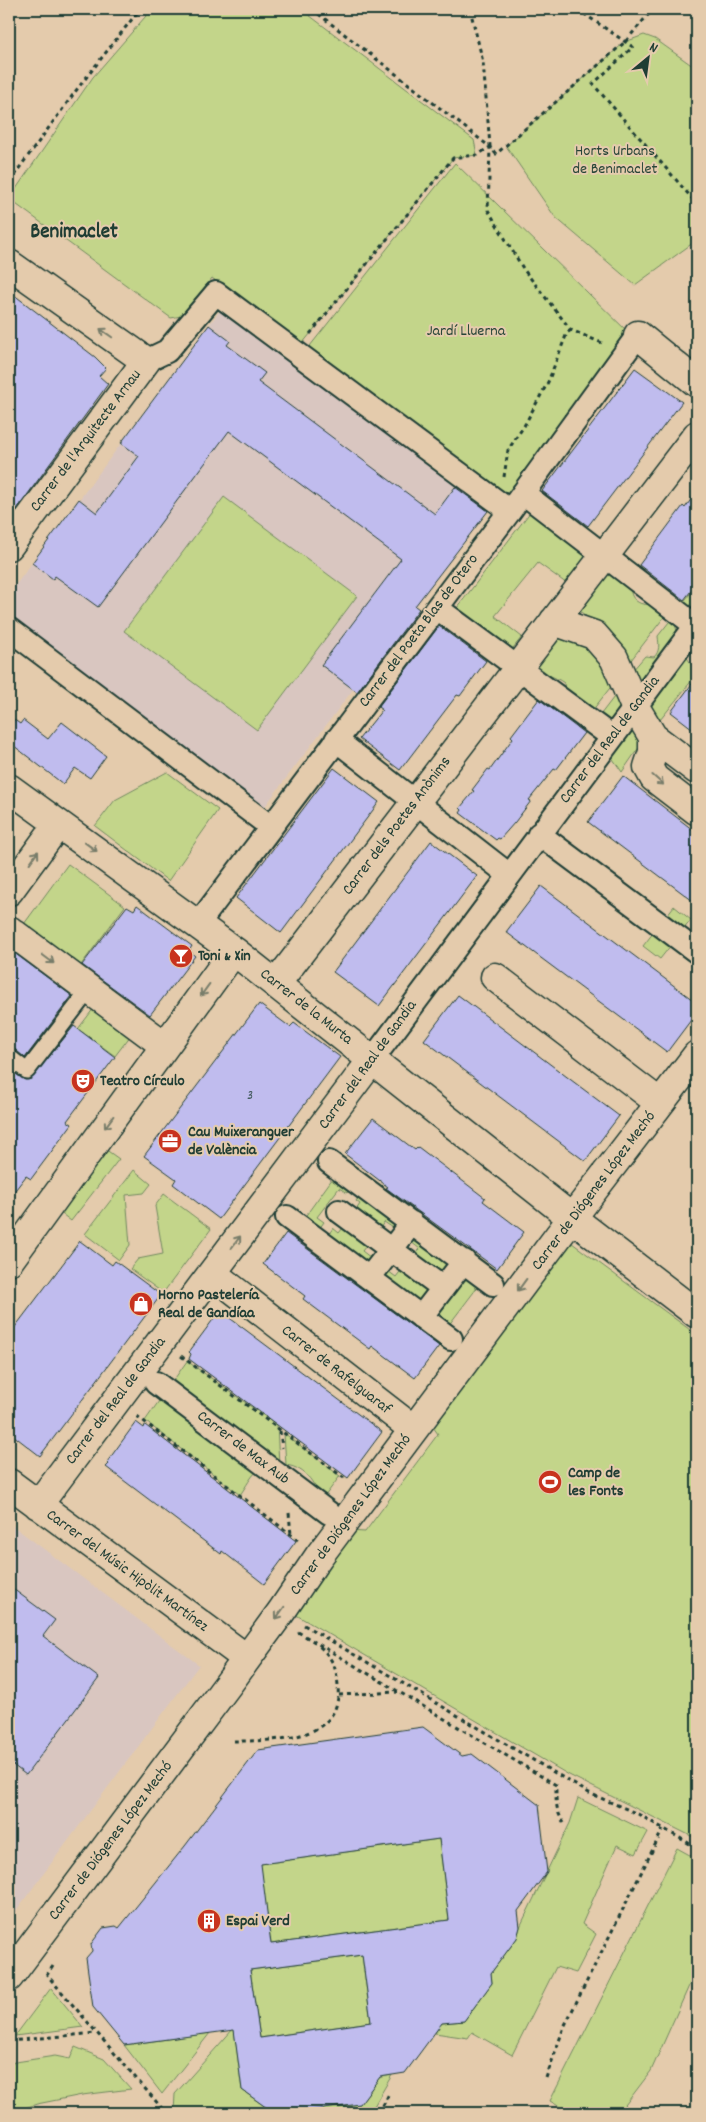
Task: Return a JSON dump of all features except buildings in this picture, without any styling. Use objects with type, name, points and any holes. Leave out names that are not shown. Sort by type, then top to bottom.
[{"type":"street","points":[[9,264],[146,361],[167,351],[216,293],[506,509]]},
{"type":"street","points":[[632,343],[697,383]]},
{"type":"street","name":"Carrer del Poeta Blas de Otero","points":[[198,924],[437,608],[506,509],[523,493],[632,343]]},
{"type":"street","name":"Carrer de l'Arquitecte Arnau","points":[[9,546],[146,361]]},
{"type":"street","points":[[604,557],[697,435]]},
{"type":"street","points":[[523,493],[604,557],[696,625]]},
{"type":"street","name":"Carrer dels Poetes Anònims","points":[[276,984],[604,557]]},
{"type":"street","points":[[437,608],[612,737]]},
{"type":"street","points":[[554,621],[594,634],[614,658],[635,707],[653,737],[697,770]]},
{"type":"street","name":"Carrer del Real de Gandia","points":[[38,1505],[696,625]]},
{"type":"street","points":[[9,629],[271,827]]},
{"type":"street","points":[[653,737],[653,752],[648,767],[654,778],[697,811]]},
{"type":"street","points":[[336,740],[508,874]]},
{"type":"street","name":"Carrer de la Murta","points":[[9,788],[234,951],[572,1218],[697,1314]]},
{"type":"street","points":[[9,891],[58,824]]},
{"type":"street","points":[[539,834],[697,952]]},
{"type":"street","points":[[9,930],[164,1045]]},
{"type":"street","points":[[9,1261],[234,951]]},
{"type":"street","points":[[495,977],[660,1103]]},
{"type":"street","name":"Carrer de Diógenes López Mechó","points":[[9,1977],[278,1615],[318,1556],[697,1055]]},
{"type":"street","points":[[328,1162],[464,1261],[492,1284]]},
{"type":"street","points":[[318,1240],[360,1184]]},
{"type":"street","points":[[340,1211],[443,1288]]},
{"type":"street","points":[[288,1218],[451,1339]]},
{"type":"street","points":[[369,1278],[412,1223]]},
{"type":"street","points":[[421,1317],[464,1261]]},
{"type":"street","name":"Carrer de Rafelguaraf","points":[[212,1273],[413,1430]]},
{"type":"street","name":"Carrer de Max Aub","points":[[156,1383],[329,1513]]},
{"type":"street","name":"Carrer del Músic Hipòlit Martínez","points":[[9,1483],[246,1658]]},
{"type":"lane","points":[[9,1057],[27,1071],[89,990]]},
{"type":"path","points":[[9,182],[78,88],[140,9]]},
{"type":"path","points":[[312,9],[490,147],[496,154],[625,42],[653,9]]},
{"type":"path","points":[[470,9],[482,62],[490,147],[488,210],[524,270],[571,330],[632,343]]},
{"type":"path","points":[[577,9],[633,47],[593,84],[697,204]]},
{"type":"path","points":[[297,353],[454,158],[476,155],[490,147]]},
{"type":"path","points":[[506,509],[504,465],[508,450],[524,426],[548,382],[567,333],[571,330]]},
{"type":"path","points":[[178,1355],[346,1480]]},
{"type":"path","points":[[134,1413],[305,1545]]},
{"type":"path","points":[[278,1615],[313,1640],[556,1785],[558,1814],[564,1823]]},
{"type":"path","points":[[278,1615],[589,1793],[638,1814],[697,1848]]},
{"type":"path","points":[[234,1741],[293,1738],[315,1730],[328,1720],[336,1709],[339,1695],[337,1670],[325,1651],[313,1640]]},
{"type":"path","points":[[339,1695],[399,1692]]},
{"type":"path","points":[[546,2078],[564,2027],[663,1829]]},
{"type":"path","points":[[58,1959],[47,1975],[166,2113]]},
{"type":"path","points":[[9,2042],[96,2033]]},
{"type":"path","points":[[379,2113],[390,2092]]},
{"type":"shaded area","points":[[224,305],[492,505],[263,809],[9,618],[9,594]]},
{"type":"shaded area","points":[[9,1523],[199,1665],[9,1920]]},
{"type":"green space","points":[[152,9],[301,9],[474,140],[477,155],[453,158],[302,344],[212,278],[181,316],[171,318],[9,199],[93,77]]},
{"type":"green space","name":"Horts Urbans de Benimaclet","points":[[644,35],[655,39],[697,69],[697,240],[635,285],[555,217],[506,146],[625,42]]},
{"type":"green space","name":"Jardí Lluerna","points":[[455,163],[631,335],[612,360],[626,371],[535,492],[509,504],[306,351]]},
{"type":"green space","points":[[224,497],[357,596],[257,730],[124,631]]},
{"type":"green space","points":[[531,511],[593,557],[570,586],[538,563],[495,616],[522,637],[509,653],[454,612]]},
{"type":"green space","points":[[610,569],[631,585],[632,595],[637,602],[645,604],[655,603],[668,612],[628,664],[602,630],[580,611]]},
{"type":"green space","points":[[697,585],[697,658],[688,641],[678,609]]},
{"type":"green space","points":[[673,617],[682,649],[697,674],[656,725],[632,671],[645,656],[654,657],[656,655],[659,648],[658,636]]},
{"type":"green space","points":[[562,637],[592,645],[613,684],[592,711],[565,693],[564,683],[527,667],[546,643]]},
{"type":"green space","points":[[617,693],[644,740],[622,772],[591,727]]},
{"type":"green space","points":[[167,772],[218,810],[168,881],[95,826],[115,800]]},
{"type":"green space","points":[[68,864],[125,906],[81,965],[24,924]]},
{"type":"green space","points":[[674,906],[691,920],[660,959],[643,946]]},
{"type":"green space","points":[[94,1008],[131,1035],[115,1056],[78,1029]]},
{"type":"green space","points":[[105,1149],[119,1159],[71,1221],[58,1211]]},
{"type":"green space","points":[[134,1170],[151,1184],[144,1193],[126,1195],[130,1245],[119,1260],[85,1234]]},
{"type":"green space","points":[[335,1175],[351,1187],[347,1193],[339,1188],[317,1217],[324,1222],[319,1229],[304,1218]]},
{"type":"green space","points":[[164,1194],[211,1229],[163,1293],[130,1269],[138,1259],[163,1254],[155,1206]]},
{"type":"green space","points":[[360,1195],[402,1225],[398,1231],[384,1222],[379,1230],[354,1213],[360,1204],[356,1201]]},
{"type":"green space","points":[[346,1224],[369,1242],[362,1251],[375,1261],[371,1267],[329,1234],[333,1228],[339,1233]]},
{"type":"green space","points":[[413,1231],[454,1265],[450,1270],[445,1266],[438,1275],[414,1256],[420,1249],[406,1238]]},
{"type":"green space","name":"Camp de les Fonts","points":[[572,1243],[697,1335],[697,1839],[569,1775],[286,1609],[349,1531],[365,1532],[438,1434],[431,1424]]},
{"type":"green space","points":[[384,1268],[396,1277],[403,1268],[429,1288],[424,1307],[380,1273]]},
{"type":"green space","points":[[462,1270],[480,1284],[448,1326],[430,1312],[435,1305],[441,1310],[463,1280]]},
{"type":"green space","points":[[187,1361],[277,1425],[279,1465],[264,1468],[255,1473],[240,1495],[145,1421]]},
{"type":"green space","points":[[284,1433],[340,1476],[319,1504],[316,1490],[310,1478],[299,1470],[286,1465]]},
{"type":"green space","points":[[578,1798],[648,1832],[636,1854],[617,1845],[582,1924],[596,1934],[576,1973],[556,1967],[512,2055],[472,2032],[468,2038],[435,2033],[442,2023],[464,2021],[492,1983],[491,1973],[517,1938],[520,1927],[570,1823]]},
{"type":"green space","points":[[439,1839],[449,1920],[271,1944],[260,1864]]},
{"type":"green space","points":[[677,1848],[697,1859],[697,1968],[651,2071],[619,2113],[570,2113],[550,2101]]},
{"type":"green space","points":[[362,1955],[371,2022],[260,2038],[250,1970]]},
{"type":"green space","points":[[51,1988],[83,2027],[15,2036]]},
{"type":"green space","points":[[234,2028],[242,2090],[274,2113],[174,2113],[175,2094]]},
{"type":"green space","points":[[210,2033],[162,2094],[124,2045]]},
{"type":"green space","points":[[75,2047],[104,2059],[131,2089],[82,2095],[37,2104],[9,2113],[9,2063],[55,2056],[70,2059]]},
{"type":"green space","points":[[392,2075],[370,2113],[293,2113],[360,2104],[380,2077]]},
{"type":"place","name":"Toni & Xin","points":[[181,956]]},
{"type":"place","name":"Teatro Círculo","points":[[83,1081]]},
{"type":"place","name":"Cau Muixeranguer de València","points":[[170,1141]]},
{"type":"place","name":"Horno Pastelería Real de Gandíaa","points":[[141,1304]]},
{"type":"place","name":"Camp de les Fonts","points":[[550,1482]]},
{"type":"place","name":"Espai Verd","points":[[209,1921]]},
{"type":"district","name":"Benimaclet","points":[[74,233]]}]
